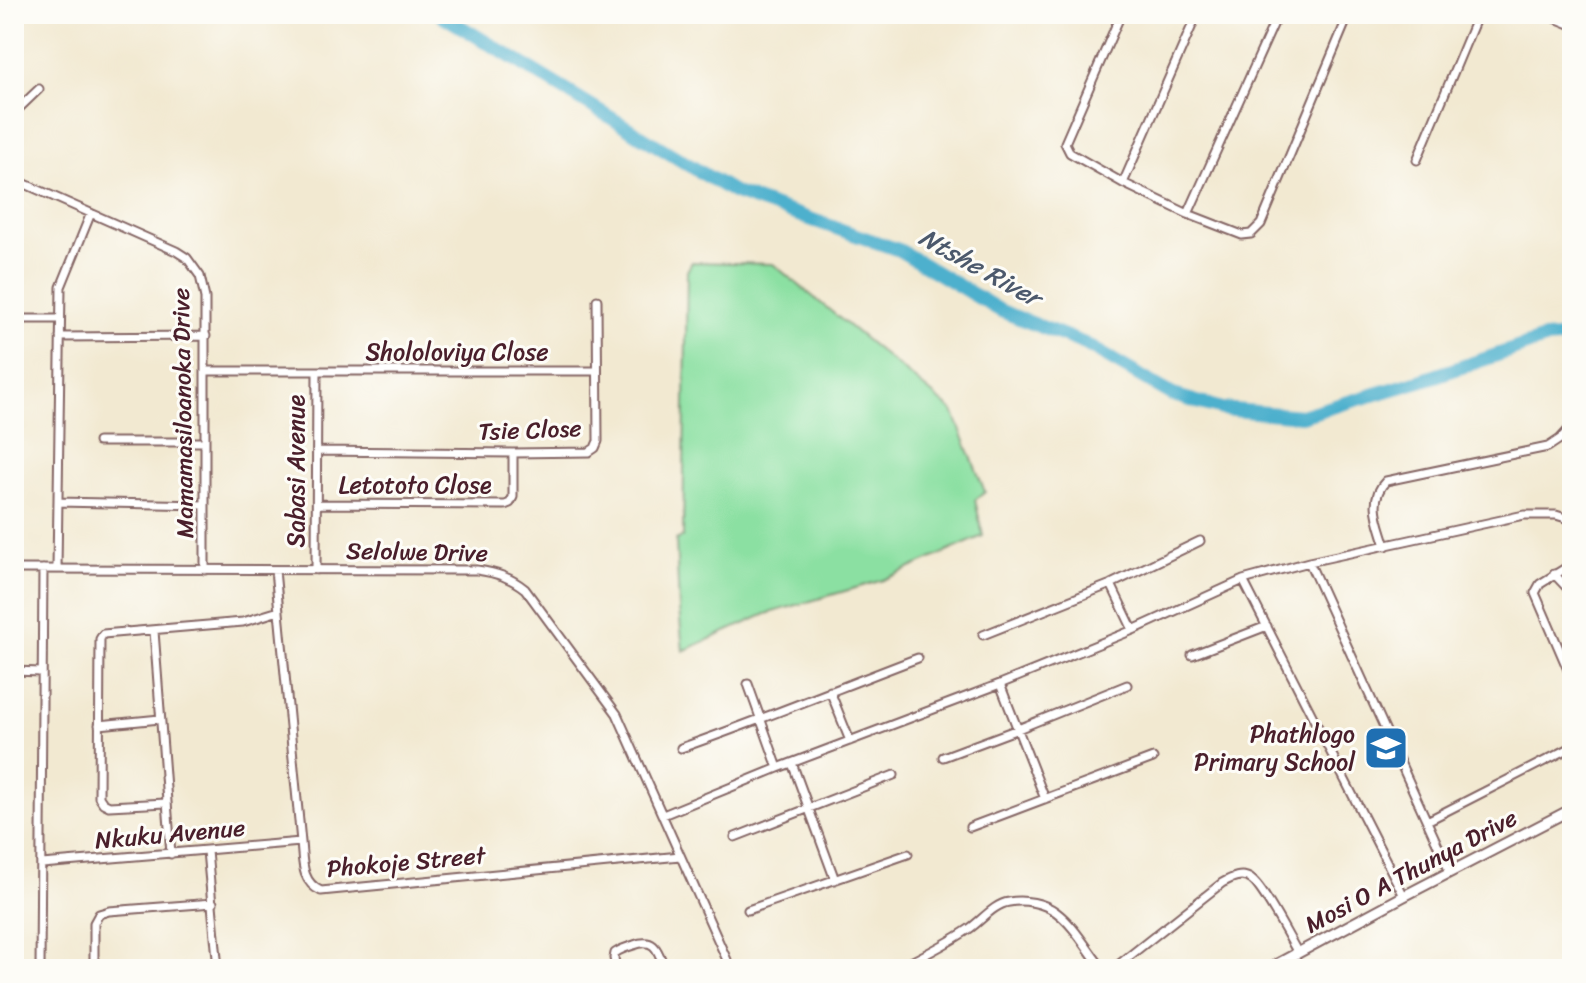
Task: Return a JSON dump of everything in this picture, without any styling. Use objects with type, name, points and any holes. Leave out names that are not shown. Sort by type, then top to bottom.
[{"type":"street","points":[[1121,14],[1065,143],[1070,153],[1188,214],[1242,235],[1251,234],[1261,224],[1349,14]]},
{"type":"street","points":[[1123,183],[1197,14]]},
{"type":"street","points":[[1188,214],[1278,14]]},
{"type":"street","points":[[1417,160],[1478,14]]},
{"type":"street","points":[[1545,14],[1572,25]]},
{"type":"street","points":[[14,113],[39,89]]},
{"type":"street","name":"Mamamasiloanoka Drive","points":[[14,179],[176,251],[187,258],[200,276],[204,288],[206,336],[205,570]]},
{"type":"street","points":[[57,569],[61,283],[91,213]]},
{"type":"street","name":"Tsie Close","points":[[317,451],[589,452],[598,441],[597,300]]},
{"type":"street","points":[[14,319],[59,319]]},
{"type":"street","points":[[60,337],[206,336]]},
{"type":"street","name":"Shololoviya Close","points":[[206,371],[597,371]]},
{"type":"street","name":"Sabasi Avenue","points":[[316,570],[317,372]]},
{"type":"street","points":[[1386,546],[1375,500],[1378,490],[1386,481],[1548,447],[1572,426]]},
{"type":"street","points":[[98,442],[204,442]]},
{"type":"street","name":"Letototo Close","points":[[317,504],[505,505],[513,497],[513,453]]},
{"type":"street","points":[[58,502],[205,505]]},
{"type":"street","points":[[663,815],[1000,684],[1133,630],[1243,580],[1309,562],[1524,515],[1571,518]]},
{"type":"street","points":[[983,635],[1111,584],[1200,541]]},
{"type":"street","points":[[1309,562],[1450,872]]},
{"type":"street","points":[[1572,564],[1537,587],[1535,595],[1572,679]]},
{"type":"street","name":"Selolwe Drive","points":[[14,569],[477,570],[504,575],[525,589],[617,714],[731,969]]},
{"type":"street","points":[[40,969],[43,569]]},
{"type":"street","name":"Phokoje Street","points":[[275,570],[301,842],[306,879],[311,887],[321,891],[680,856]]},
{"type":"street","points":[[1554,574],[1572,593]]},
{"type":"street","points":[[1243,580],[1404,896]]},
{"type":"street","points":[[1111,584],[1133,630]]},
{"type":"street","points":[[166,803],[109,806],[99,797],[100,639],[103,634],[243,622],[279,611]]},
{"type":"street","points":[[1192,655],[1267,626]]},
{"type":"street","points":[[154,631],[171,854]]},
{"type":"street","points":[[681,748],[918,658]]},
{"type":"street","points":[[14,671],[41,672]]},
{"type":"street","points":[[748,684],[778,768]]},
{"type":"street","points":[[1000,684],[1045,799]]},
{"type":"street","points":[[943,757],[1127,685]]},
{"type":"street","points":[[830,691],[850,741]]},
{"type":"street","points":[[99,725],[160,719]]},
{"type":"street","points":[[1427,821],[1572,747]]},
{"type":"street","points":[[970,827],[1153,758]]},
{"type":"street","points":[[792,763],[835,880]]},
{"type":"street","points":[[735,837],[894,775]]},
{"type":"street","name":"Mosi O A Thunya Drive","points":[[1268,969],[1572,809]]},
{"type":"street","name":"Nkuku Avenue","points":[[42,864],[301,842]]},
{"type":"street","points":[[207,851],[218,969]]},
{"type":"street","points":[[748,910],[908,854]]},
{"type":"street","points":[[1113,969],[1222,883],[1242,876],[1251,879],[1260,889],[1298,953]]},
{"type":"street","points":[[899,968],[942,946],[1001,904],[1010,901],[1039,903],[1053,909],[1065,919],[1103,969]]},
{"type":"street","points":[[94,969],[94,923],[99,914],[213,903]]},
{"type":"street","points":[[616,969],[615,953],[642,942],[652,944],[657,949],[665,969]]},
{"type":"green space","points":[[692,262],[773,264],[953,411],[985,492],[975,500],[983,536],[883,580],[766,614],[683,651],[676,540],[683,537],[687,271]]},
{"type":"waterway","name":"Ntshe River","points":[[440,14],[735,193],[899,250],[1001,311],[1085,344],[1173,395],[1222,409],[1301,416],[1420,381],[1544,339],[1572,337]]},
{"type":"place","name":"Phathlogo Primary School","points":[[1386,748]]}]
